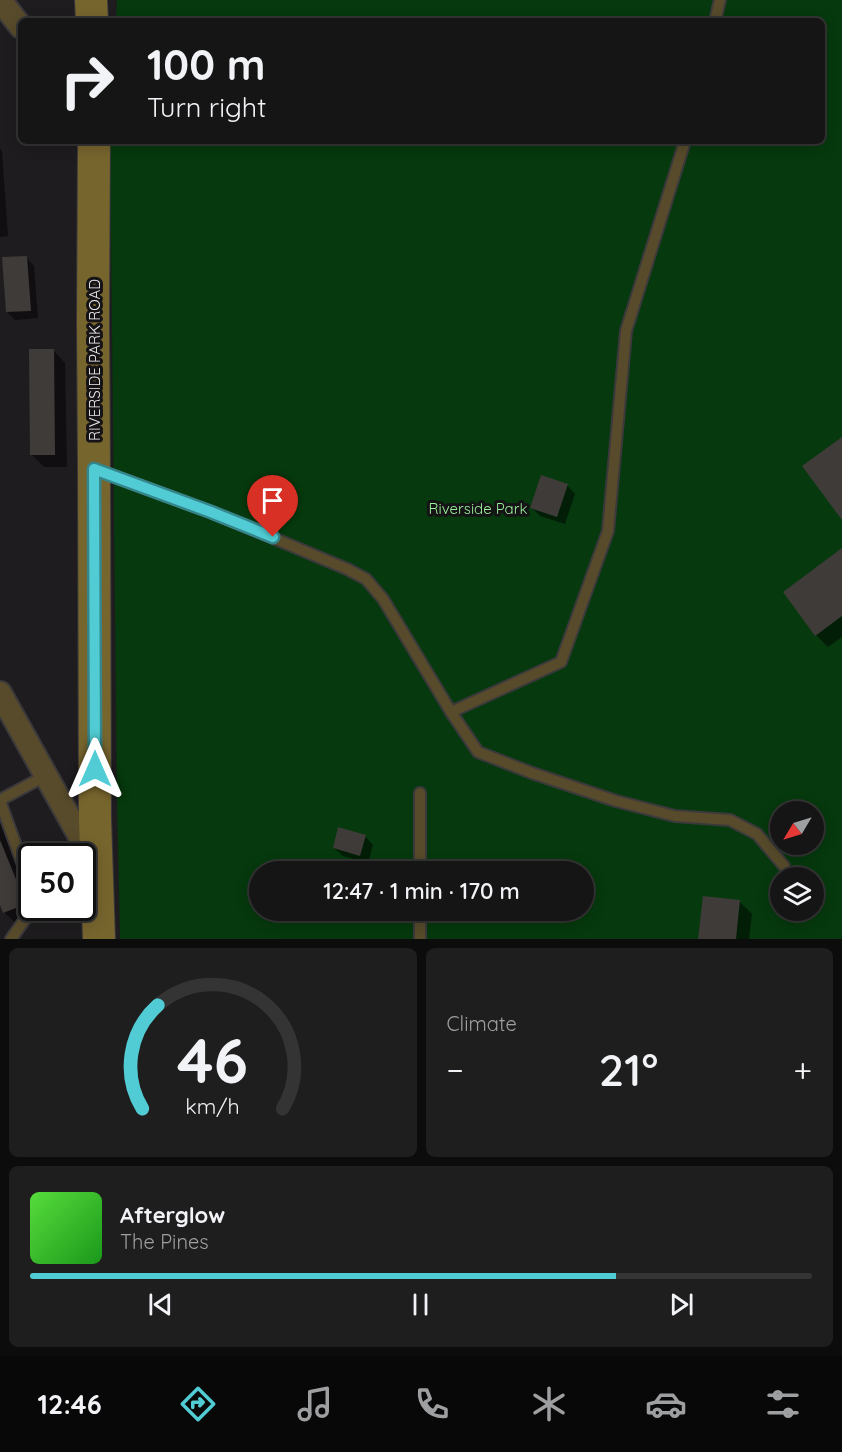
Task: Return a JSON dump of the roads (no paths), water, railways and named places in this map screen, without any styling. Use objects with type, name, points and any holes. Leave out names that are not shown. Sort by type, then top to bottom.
[{"type":"main road","points":[[91,0],[92,18]]},
{"type":"main road","name":"RIVERSIDE PARK ROAD","points":[[94,144],[94,843]]},
{"type":"main road","name":"RIVERSIDE PARK ROAD","points":[[96,901],[99,939]]},
{"type":"street","points":[[0,0],[18,23]]},
{"type":"street","points":[[0,693],[47,775],[79,843]]},
{"type":"lane","points":[[716,18],[720,0]]},
{"type":"lane","points":[[452,712],[561,662],[608,531],[626,331],[684,144]]},
{"type":"lane","points":[[94,469],[211,512],[366,579],[383,599],[478,752],[615,801],[675,816],[730,820],[757,834],[784,866]]},
{"type":"lane","points":[[18,851],[0,801],[47,775]]},
{"type":"lane","points":[[420,793],[420,861]]},
{"type":"lane","points":[[11,939],[24,921]]},
{"type":"lane","points":[[420,921],[420,939]]},
{"type":"park label","name":"Riverside Park","points":[[478,508]]}]
